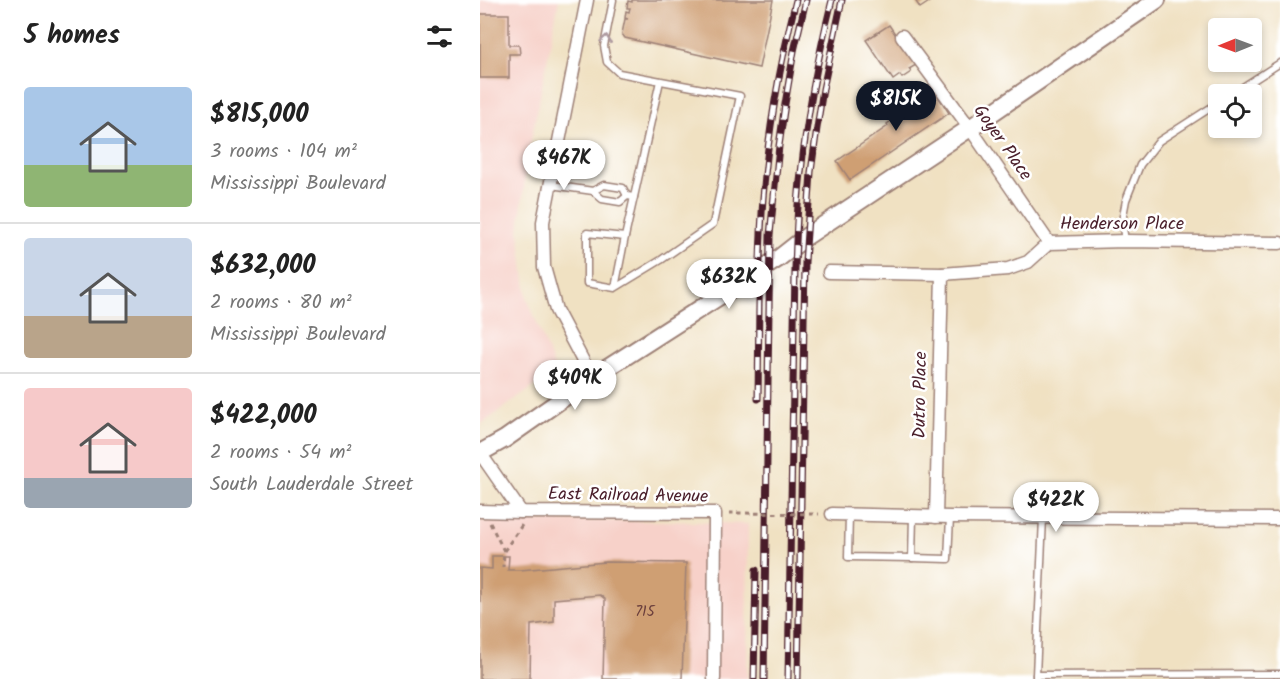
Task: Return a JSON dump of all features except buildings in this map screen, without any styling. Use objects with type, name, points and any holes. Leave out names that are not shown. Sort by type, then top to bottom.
[{"type":"main road","points":[[480,453],[505,439],[592,378],[779,258],[807,236],[970,129],[1157,0]]},
{"type":"street","points":[[586,0],[543,222],[544,267],[556,310],[592,378]]},
{"type":"street","name":"Goyer Place","points":[[902,36],[1049,243]]},
{"type":"street","name":"Henderson Place","points":[[829,272],[942,274],[1008,269],[1028,262],[1049,243],[1125,241],[1280,243]]},
{"type":"street","name":"Dutro Place","points":[[936,517],[942,274]]},
{"type":"street","points":[[480,453],[526,512]]},
{"type":"street","name":"East Railroad Avenue","points":[[482,511],[715,513],[714,679]]},
{"type":"street","points":[[825,514],[1280,519]]},
{"type":"lane","points":[[613,0],[604,46],[607,62],[619,73],[740,96],[713,224],[615,288],[587,283],[587,233],[625,237]]},
{"type":"lane","points":[[1247,84],[1280,63]]},
{"type":"lane","points":[[615,288],[631,197],[660,81]]},
{"type":"lane","points":[[1125,241],[1122,222],[1126,200],[1140,165],[1159,141],[1208,109]]},
{"type":"lane","points":[[550,184],[593,191],[602,199],[620,202],[631,197]]},
{"type":"lane","points":[[593,191],[604,185],[623,188],[631,197]]},
{"type":"lane","points":[[849,515],[848,556],[948,559],[950,517]]},
{"type":"lane","points":[[912,558],[913,516]]},
{"type":"lane","points":[[1043,518],[1036,677],[1280,674]]},
{"type":"path","points":[[482,511],[504,551]]},
{"type":"path","points":[[503,567],[504,551],[526,512]]},
{"type":"path","points":[[737,513],[825,514]]},
{"type":"shaded area","points":[[480,0],[559,0],[527,161],[519,230],[527,298],[556,371],[480,425]]},
{"type":"shaded area","points":[[480,521],[668,521],[748,524],[747,679],[480,679]]},
{"type":"railway","points":[[758,399],[760,248],[765,173],[775,98],[796,0]]},
{"type":"railway","points":[[764,679],[770,235],[785,104],[806,0]]},
{"type":"railway","points":[[788,679],[798,209],[803,151],[810,107],[832,0]]},
{"type":"railway","points":[[798,679],[805,262],[811,172],[817,128],[842,0]]},
{"type":"railway","points":[[754,679],[756,570]]}]
